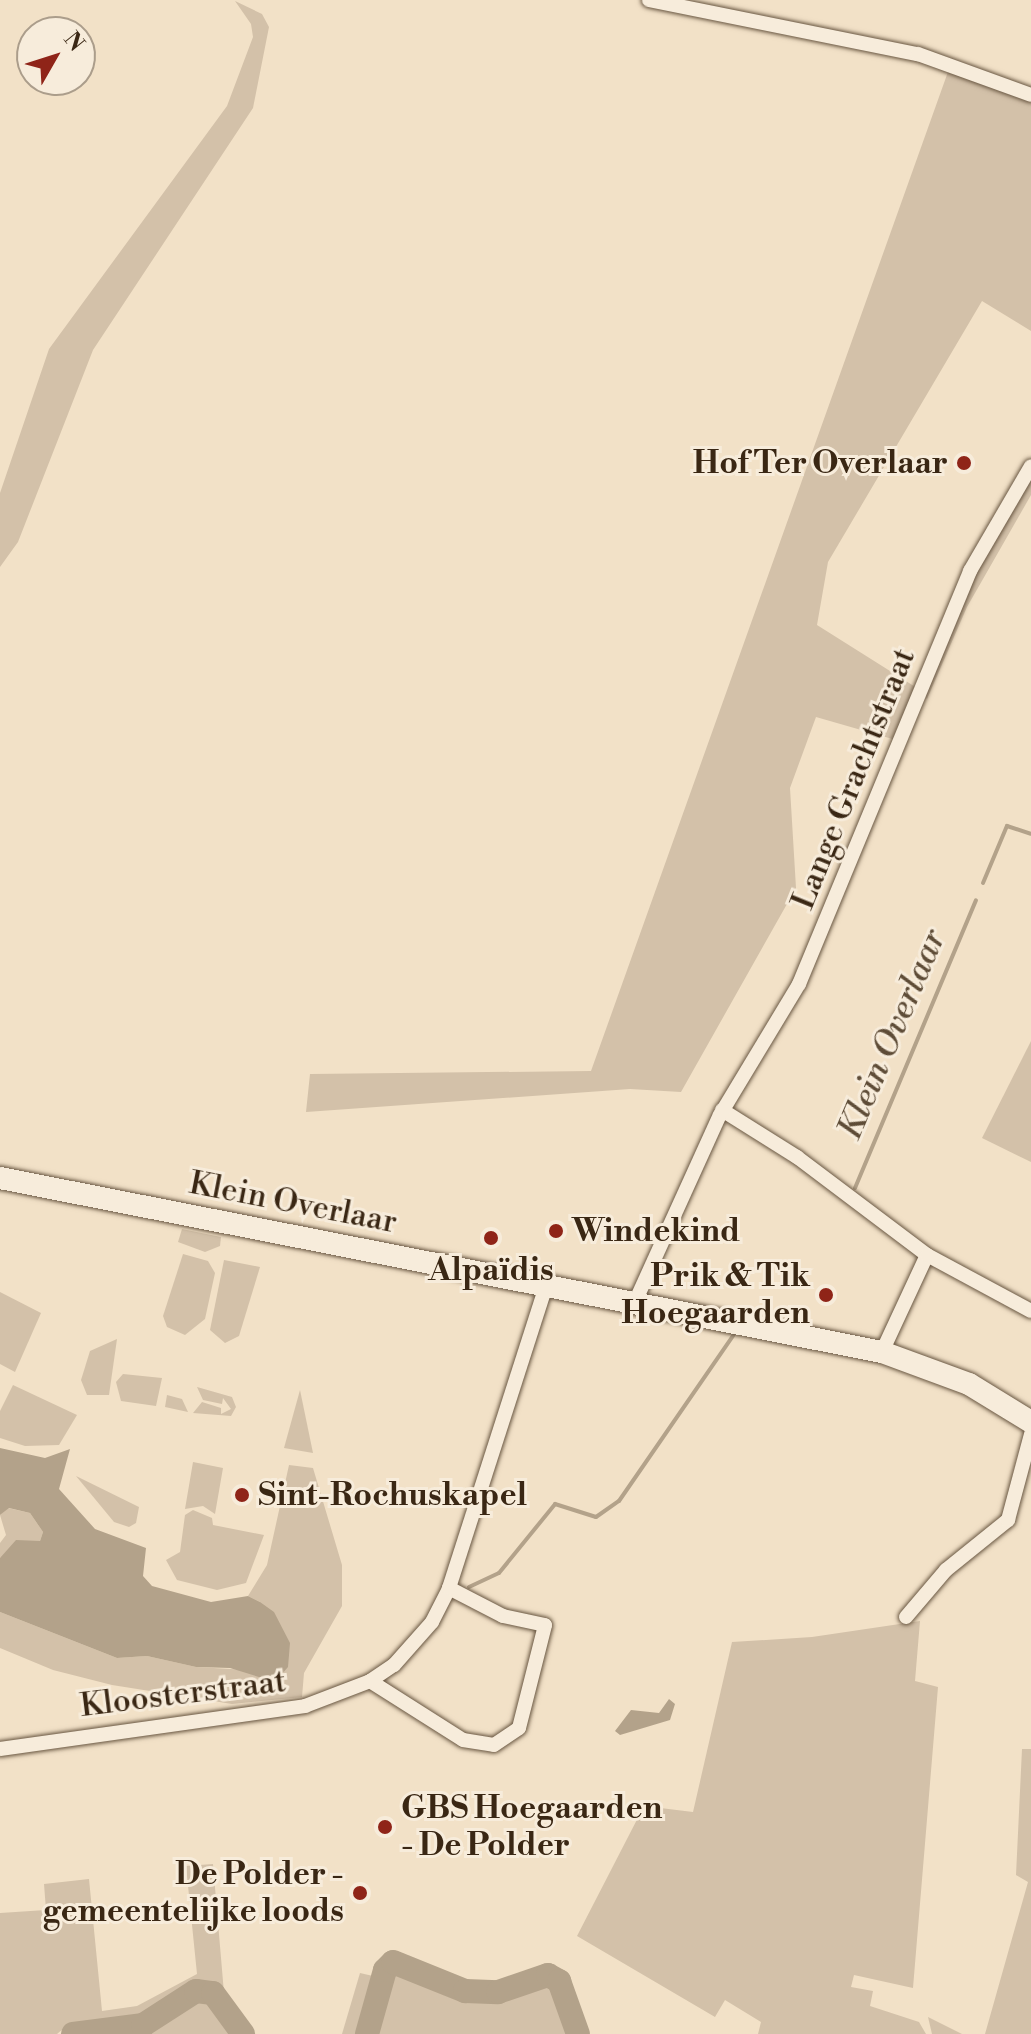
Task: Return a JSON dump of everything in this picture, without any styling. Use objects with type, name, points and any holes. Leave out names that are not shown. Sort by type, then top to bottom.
[{"type":"main road","name":"Klein Overlaar","points":[[0,1178],[882,1352],[955,1378],[1031,1422]]},
{"type":"street","points":[[649,0],[918,54],[1031,95]]},
{"type":"street","name":"Lange Grachtstraat","points":[[635,1302],[722,1110],[799,984],[970,571],[1031,466]]},
{"type":"street","points":[[722,1110],[797,1157],[927,1255],[1031,1311]]},
{"type":"street","points":[[882,1352],[927,1255]]},
{"type":"street","name":"Kloosterstraat","points":[[0,1749],[305,1706],[370,1681],[415,1645],[449,1588],[546,1286]]},
{"type":"street","points":[[906,1617],[946,1570],[1008,1520],[1031,1434]]},
{"type":"street","points":[[370,1681],[443,1730],[494,1745],[519,1728],[545,1625],[503,1616],[449,1588]]},
{"type":"shaded area","points":[[235,1],[262,14],[269,27],[253,108],[93,350],[18,542],[0,567],[0,493],[49,349],[227,106],[253,37],[251,24]]},
{"type":"shaded area","points":[[949,69],[1031,99],[1031,331],[982,301],[828,562],[817,625],[917,688],[896,740],[816,717],[790,788],[796,888],[681,1092],[630,1089],[306,1112],[310,1074],[591,1071]]},
{"type":"shaded area","points":[[1031,476],[1031,495],[967,607],[927,699],[924,695],[981,561]]},
{"type":"shaded area","points":[[1031,1041],[1031,1162],[982,1138]]},
{"type":"shaded area","points":[[182,1229],[221,1237],[220,1246],[205,1252],[178,1242]]},
{"type":"shaded area","points":[[183,1254],[208,1261],[215,1273],[205,1319],[185,1335],[167,1327],[163,1316]]},
{"type":"shaded area","points":[[224,1260],[260,1267],[239,1336],[225,1343],[210,1330]]},
{"type":"shaded area","points":[[0,1292],[41,1313],[15,1372],[0,1364]]},
{"type":"shaded area","points":[[117,1339],[109,1395],[87,1395],[81,1380],[90,1351]]},
{"type":"shaded area","points":[[123,1374],[162,1378],[156,1406],[121,1401],[116,1382]]},
{"type":"shaded area","points":[[13,1385],[77,1415],[59,1445],[25,1446],[0,1438],[0,1411]]},
{"type":"shaded area","points":[[197,1387],[232,1397],[236,1407],[231,1416],[193,1413],[202,1402],[221,1408],[221,1414],[231,1409],[223,1398],[222,1404],[203,1400]]},
{"type":"shaded area","points":[[300,1390],[313,1453],[284,1448]]},
{"type":"shaded area","points":[[167,1395],[182,1399],[188,1412],[165,1407]]},
{"type":"shaded area","points":[[0,1448],[45,1458],[70,1449],[59,1489],[95,1529],[146,1548],[143,1576],[152,1586],[211,1602],[248,1596],[260,1602],[274,1612],[290,1643],[288,1667],[275,1682],[230,1668],[196,1667],[147,1656],[117,1658],[0,1612],[0,1558],[16,1540],[40,1541],[43,1532],[30,1513],[9,1508],[0,1515]]},
{"type":"shaded area","points":[[193,1462],[223,1468],[215,1514],[203,1506],[185,1509]]},
{"type":"shaded area","points":[[289,1465],[313,1468],[342,1565],[342,1606],[304,1673],[302,1697],[232,1704],[112,1685],[53,1670],[0,1648],[0,1612],[117,1658],[147,1656],[196,1667],[248,1670],[260,1677],[260,1602],[248,1596],[267,1565]]},
{"type":"shaded area","points":[[76,1476],[139,1507],[136,1523],[129,1527],[114,1522]]},
{"type":"shaded area","points":[[8,1508],[30,1513],[43,1532],[40,1541],[0,1558],[0,1543],[6,1535],[0,1515]]},
{"type":"shaded area","points":[[193,1510],[212,1518],[213,1525],[264,1535],[246,1583],[217,1590],[177,1580],[166,1560],[180,1552],[185,1515]]},
{"type":"shaded area","points":[[920,1621],[915,1681],[938,1687],[913,1988],[854,1975],[851,1987],[873,1991],[870,2006],[919,2022],[926,2034],[758,2034],[761,2022],[725,2000],[715,2017],[577,1936],[644,1806],[693,1812],[732,1642],[812,1637]]},
{"type":"shaded area","points":[[669,1699],[675,1704],[670,1720],[620,1735],[615,1731],[631,1710],[659,1713]]},
{"type":"shaded area","points":[[1022,1749],[1031,1749],[1031,2034],[985,2034],[1028,1882],[1016,1875]]},
{"type":"shaded area","points":[[213,1864],[224,1993],[197,1984],[139,2019],[64,2028],[57,2034],[0,2034],[0,1913],[46,1910],[44,1884],[89,1879],[102,2011],[137,2006],[197,1974],[186,1866]]},
{"type":"shaded area","points":[[360,1973],[373,1976],[359,2034],[342,2034]]},
{"type":"shaded area","points":[[403,1973],[466,2001],[552,1984],[570,2034],[374,2034],[388,1978]]},
{"type":"shaded area","points":[[202,1998],[222,2008],[236,2034],[121,2034],[145,2030]]},
{"type":"shaded area","points":[[928,2017],[962,2034],[932,2034]]},
{"type":"waterway","name":"Klein Overlaar","points":[[983,883],[1007,826],[1031,834]]},
{"type":"waterway","name":"Klein Overlaar","points":[[855,1188],[976,900]]},
{"type":"waterway","name":"Klein Overlaar","points":[[469,1587],[499,1573],[555,1504],[596,1517],[619,1501],[733,1336]]},
{"type":"waterway","points":[[367,2034],[385,1970],[393,1962],[465,1991],[498,1992],[548,1975],[559,1981],[578,2034]]},
{"type":"waterway","points":[[73,2034],[143,2025],[196,1991],[213,1993],[243,2034]]},
{"type":"place","name":"Hof Ter Overlaar","points":[[964,463]]},
{"type":"place","name":"Windekind","points":[[556,1231]]},
{"type":"place","name":"Alpaïdis","points":[[491,1238]]},
{"type":"place","name":"Prik & Tik Hoegaarden","points":[[826,1295]]},
{"type":"place","name":"Sint-Rochuskapel","points":[[242,1495]]},
{"type":"place","name":"GBS Hoegaarden - De Polder","points":[[385,1827]]},
{"type":"place","name":"De Polder - gemeentelijke loods","points":[[360,1893]]}]
